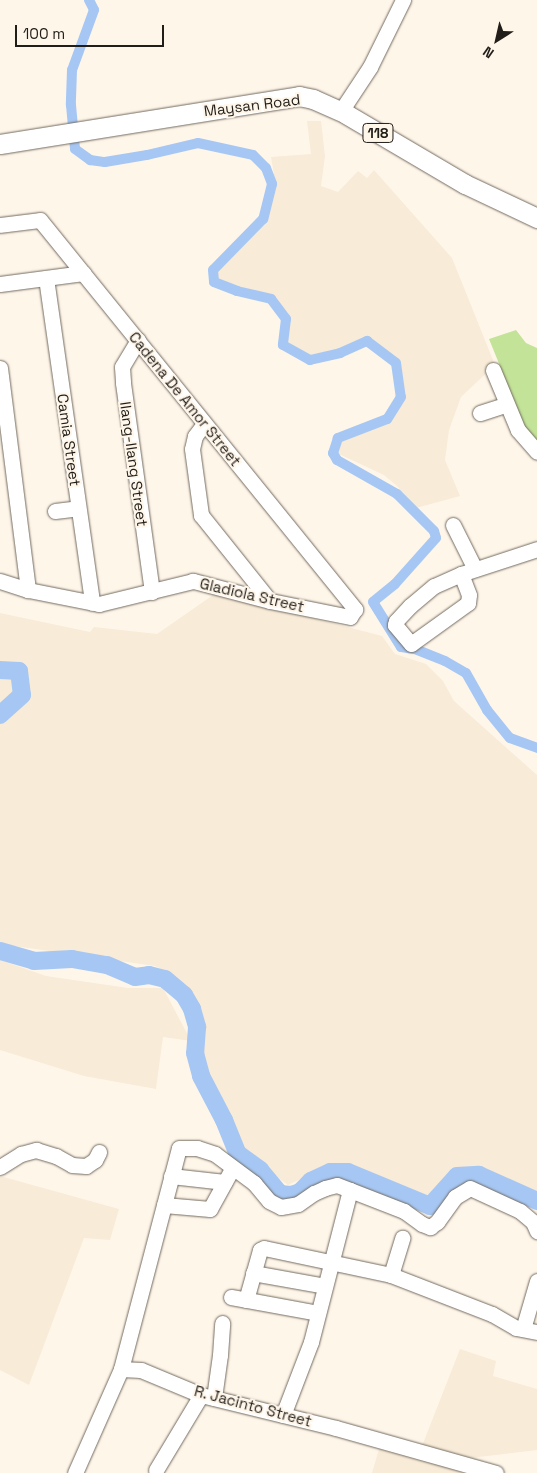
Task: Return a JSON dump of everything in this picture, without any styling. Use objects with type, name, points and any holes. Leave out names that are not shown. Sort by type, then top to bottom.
[{"type":"main road","name":"Maysan Road","points":[[0,144],[299,96],[342,110],[465,184],[537,218]]},
{"type":"street","points":[[342,110],[370,67],[403,0]]},
{"type":"street","name":"Cadena De Amor Street","points":[[0,226],[40,220],[355,609]]},
{"type":"street","points":[[0,284],[83,273]]},
{"type":"street","name":"Camia Street","points":[[46,278],[92,602]]},
{"type":"street","name":"Ilang-Ilang Street","points":[[138,340],[122,367],[122,383],[152,592]]},
{"type":"street","points":[[0,368],[28,590]]},
{"type":"street","points":[[493,370],[518,430],[537,452]]},
{"type":"street","points":[[480,413],[507,404]]},
{"type":"street","points":[[204,424],[196,436],[192,449],[202,515],[270,601]]},
{"type":"street","points":[[55,511],[78,508]]},
{"type":"street","points":[[453,524],[468,572],[468,603],[411,644],[395,625],[396,621],[410,606],[434,586],[468,572],[537,549]]},
{"type":"street","name":"Gladiola Street","points":[[0,581],[28,590],[106,603],[193,581],[270,601],[350,617],[355,609]]},
{"type":"street","points":[[75,1473],[122,1369],[164,1205],[179,1148],[207,1150],[223,1159],[228,1175],[210,1209],[164,1205]]},
{"type":"street","points":[[0,1167],[21,1154],[36,1150],[56,1156],[72,1165],[86,1166],[95,1160],[99,1152]]},
{"type":"street","points":[[172,1176],[228,1175],[254,1183],[268,1201],[281,1207],[298,1204],[325,1188],[337,1185],[404,1211],[430,1227],[437,1222],[455,1198],[470,1188],[520,1210],[533,1222],[537,1231]]},
{"type":"street","points":[[283,1415],[311,1342],[350,1190]]},
{"type":"street","points":[[391,1275],[402,1238]]},
{"type":"street","points":[[318,1313],[239,1299],[253,1273],[260,1250],[264,1248],[391,1275],[492,1314],[516,1328],[530,1330],[537,1281]]},
{"type":"street","points":[[253,1273],[325,1286]]},
{"type":"street","points":[[156,1470],[207,1397],[220,1355],[222,1323]]},
{"type":"street","name":"R. Jacinto Street","points":[[122,1369],[141,1370],[155,1374],[207,1397],[283,1415],[496,1473]]},
{"type":"shaded area","points":[[307,121],[321,121],[325,156],[321,186],[338,192],[358,171],[367,178],[374,170],[452,258],[495,365],[461,397],[449,430],[445,460],[460,496],[416,508],[397,486],[384,475],[339,454],[340,441],[389,421],[403,398],[397,360],[368,338],[339,350],[310,357],[286,344],[289,318],[271,297],[216,281],[214,271],[265,224],[275,180],[271,157],[311,154]]},
{"type":"shaded area","points":[[216,593],[382,636],[395,654],[426,664],[443,681],[454,701],[537,775],[537,1198],[489,1173],[462,1167],[426,1197],[334,1163],[288,1185],[240,1150],[221,1100],[204,1076],[199,1048],[200,1015],[176,976],[155,966],[0,944],[0,613],[90,632],[94,627],[157,634]]},
{"type":"shaded area","points":[[0,960],[46,976],[128,988],[163,988],[191,1041],[163,1037],[156,1089],[84,1076],[0,1050]]},
{"type":"shaded area","points":[[0,1176],[119,1209],[110,1240],[84,1238],[29,1385],[0,1370]]},
{"type":"shaded area","points":[[460,1349],[496,1361],[493,1376],[537,1389],[537,1450],[471,1458],[422,1446]]},
{"type":"shaded area","points":[[379,1449],[462,1471],[462,1473],[372,1473]]},
{"type":"green space","points":[[516,330],[526,343],[537,348],[537,448],[521,430],[496,370],[500,366],[489,339]]},
{"type":"waterway","points":[[89,0],[94,10],[72,70],[71,105],[75,149],[90,160],[105,162],[147,155],[198,143],[253,155],[266,168],[272,184],[263,219],[213,270],[214,282],[237,291],[271,299],[286,319],[283,345],[310,360],[340,353],[367,341],[396,363],[401,397],[387,419],[338,438],[333,453],[337,460],[397,494],[434,531],[436,538],[395,584],[373,602],[401,647],[415,649],[445,661],[466,673],[487,710],[510,738],[537,748]]},
{"type":"waterway","points":[[0,670],[19,671],[22,695],[0,715]]},
{"type":"waterway","points":[[0,951],[34,961],[72,959],[107,965],[135,977],[149,975],[165,979],[184,995],[192,1009],[197,1027],[195,1053],[201,1076],[224,1120],[237,1153],[260,1170],[280,1194],[291,1195],[300,1192],[311,1181],[330,1172],[348,1172],[430,1206],[457,1176],[479,1175],[537,1201]]}]
